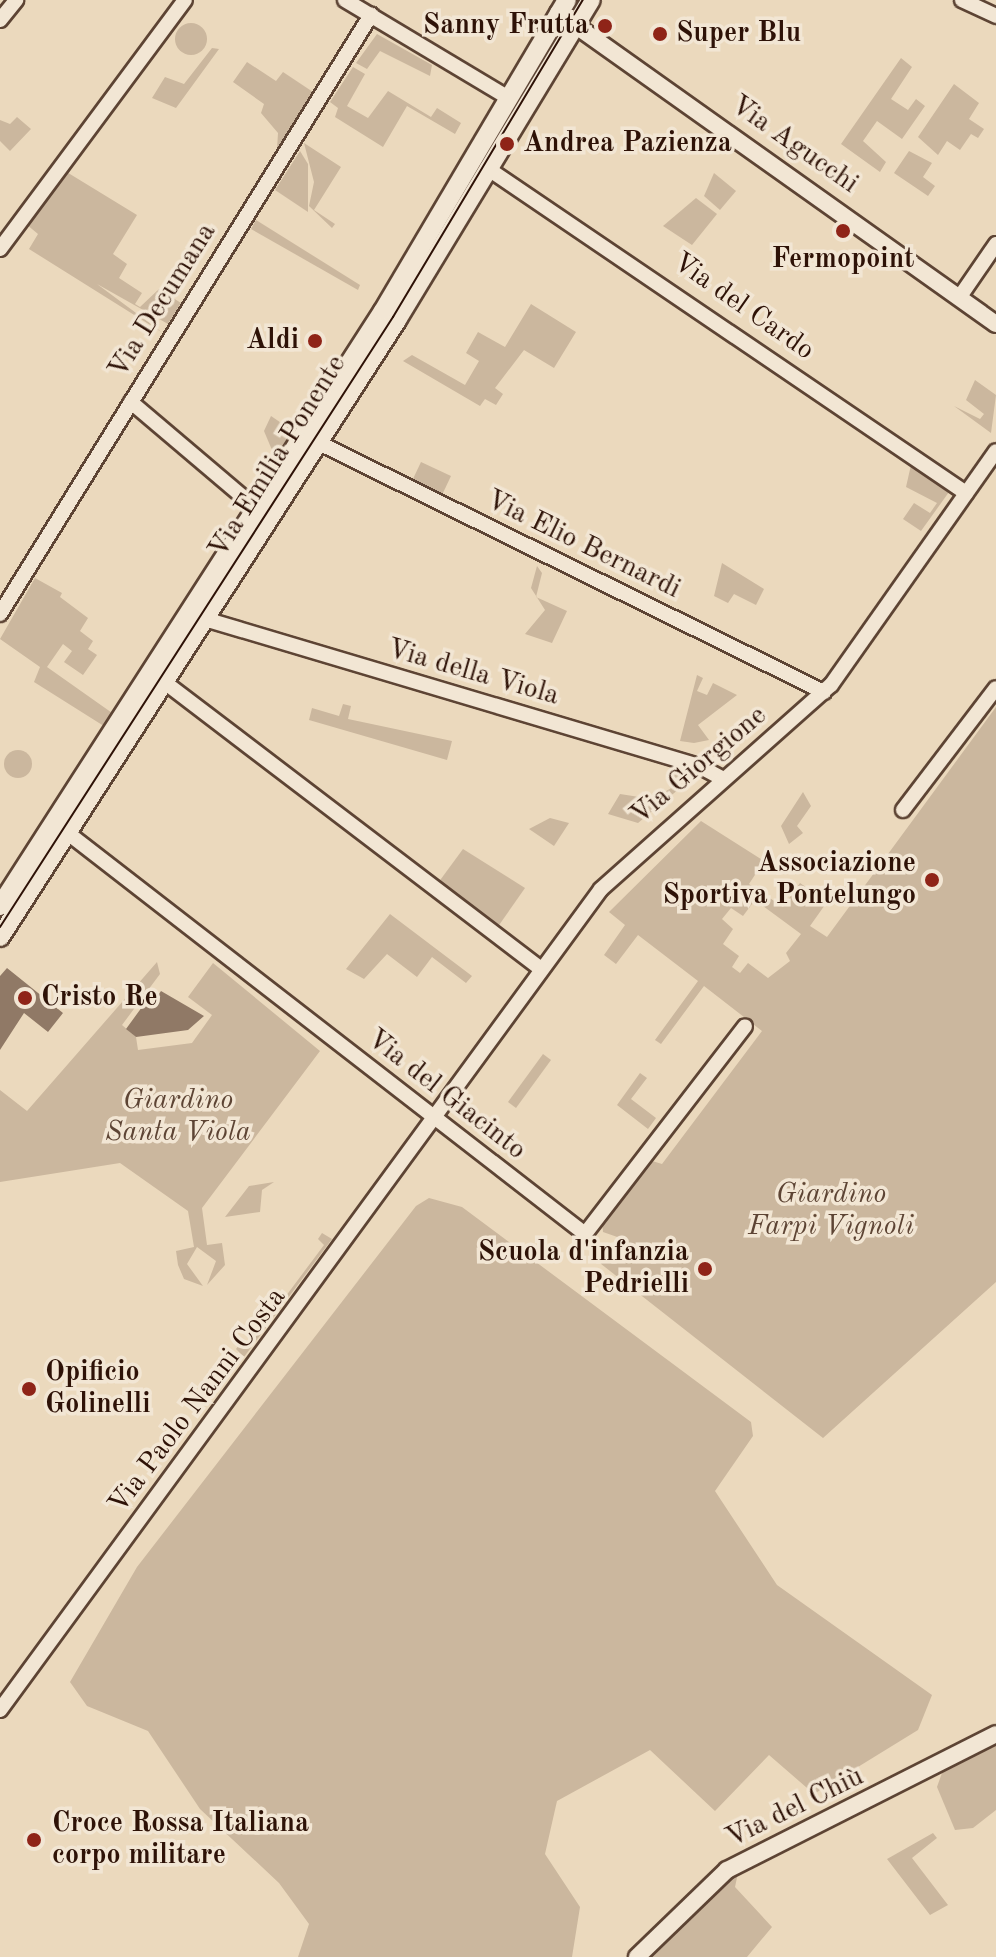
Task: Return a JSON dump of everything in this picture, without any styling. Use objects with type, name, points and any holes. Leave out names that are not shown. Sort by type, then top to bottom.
[{"type":"main road","name":"Via Emilia Ponente","points":[[0,906],[257,509],[509,98],[566,12],[591,0]]},
{"type":"main road","name":"Via Emilia Ponente","points":[[0,937],[167,684],[319,443],[487,168],[566,12]]},
{"type":"street","points":[[0,20],[16,0]]},
{"type":"street","points":[[0,249],[185,0]]},
{"type":"street","points":[[345,0],[509,98]]},
{"type":"street","points":[[962,0],[996,16]]},
{"type":"street","name":"Via Agucchi","points":[[566,12],[961,295],[996,324]]},
{"type":"street","name":"Via Decumana","points":[[0,614],[371,15]]},
{"type":"street","name":"Via del Cardo","points":[[487,168],[966,493]]},
{"type":"street","points":[[961,295],[996,244]]},
{"type":"street","points":[[131,402],[257,509]]},
{"type":"street","name":"Via Elio Bernardi","points":[[319,443],[824,692]]},
{"type":"street","name":"Via Giorgione","points":[[436,1121],[541,969],[618,871],[824,692],[996,451]]},
{"type":"street","name":"Via della Viola","points":[[208,620],[699,766],[722,778]]},
{"type":"street","points":[[167,684],[541,969]]},
{"type":"street","points":[[903,810],[996,688]]},
{"type":"street","name":"Via del Giacinto","points":[[69,834],[585,1234],[745,1026]]},
{"type":"street","name":"Via Paolo Nanni Costa","points":[[0,1710],[436,1121]]},
{"type":"street","name":"Via del Chiù","points":[[637,1957],[727,1870],[996,1734]]},
{"type":"green space","points":[[191,23],[202,28],[207,39],[202,50],[191,55],[180,50],[175,39],[180,28]]},
{"type":"green space","points":[[377,34],[432,65],[430,76],[380,51],[367,69],[356,63]]},
{"type":"green space","points":[[212,48],[219,49],[176,108],[152,98],[165,77],[184,84]]},
{"type":"green space","points":[[901,58],[912,67],[891,99],[908,110],[916,99],[925,106],[902,139],[877,121],[863,141],[886,162],[880,172],[841,144]]},
{"type":"green space","points":[[247,62],[276,81],[283,72],[313,92],[277,149],[278,133],[261,113],[264,104],[233,82]]},
{"type":"green space","points":[[353,67],[365,74],[347,106],[368,118],[388,91],[431,117],[437,108],[461,123],[455,134],[407,106],[383,147],[335,117],[338,108],[330,102]]},
{"type":"green space","points":[[954,84],[979,103],[969,119],[984,129],[978,138],[971,134],[960,150],[947,141],[938,155],[918,137]]},
{"type":"green space","points":[[17,117],[31,129],[10,151],[0,141],[0,120],[10,124]]},
{"type":"green space","points":[[304,143],[341,167],[314,210],[335,224],[332,228],[309,206],[314,182]]},
{"type":"green space","points":[[300,151],[308,164],[308,212],[275,190]]},
{"type":"green space","points":[[909,151],[932,163],[923,177],[935,186],[928,196],[894,173]]},
{"type":"green space","points":[[65,171],[137,215],[113,254],[127,264],[119,278],[142,293],[135,304],[140,307],[159,289],[181,303],[168,324],[97,284],[163,333],[29,249],[38,234],[26,224]]},
{"type":"green space","points":[[714,173],[736,191],[720,210],[704,196]]},
{"type":"green space","points":[[696,198],[717,214],[692,245],[663,226]]},
{"type":"green space","points":[[256,220],[360,285],[358,290],[251,229]]},
{"type":"green space","points":[[531,304],[576,332],[554,368],[524,350],[495,388],[503,394],[496,405],[485,399],[480,406],[403,361],[412,355],[465,385],[479,361],[466,353],[478,332],[505,347]]},
{"type":"green space","points":[[975,380],[996,395],[991,433],[954,406],[980,419],[984,414],[966,400]]},
{"type":"green space","points":[[271,416],[296,433],[277,462],[264,431]]},
{"type":"green space","points":[[421,462],[451,476],[442,495],[412,481]]},
{"type":"green space","points":[[911,465],[949,492],[921,531],[903,519],[914,503],[930,513],[937,503],[906,487]]},
{"type":"green space","points":[[722,563],[764,589],[756,605],[734,594],[728,603],[714,596]]},
{"type":"green space","points":[[537,566],[542,573],[536,596],[531,588]]},
{"type":"green space","points":[[35,578],[62,593],[60,597],[88,618],[80,631],[93,641],[88,649],[97,655],[83,675],[64,662],[72,651],[63,644],[47,667],[115,715],[107,728],[34,682],[40,667],[0,639]]},
{"type":"green space","points":[[537,597],[567,611],[552,643],[525,634],[545,610]]},
{"type":"green space","points":[[697,675],[703,678],[697,691],[707,695],[713,683],[737,695],[698,725],[709,740],[694,743],[680,741]]},
{"type":"green space","points":[[343,704],[351,706],[348,719],[452,741],[447,760],[309,720],[312,708],[339,716]]},
{"type":"green space","name":"Giardino Farpi Vignoli","points":[[996,707],[996,1282],[823,1438],[596,1260],[600,1250],[618,1255],[623,1239],[603,1232],[602,1222],[649,1160],[662,1164],[762,1031],[704,986],[661,1044],[655,1040],[698,981],[638,935],[616,964],[604,955],[625,925],[609,912],[701,821],[764,861],[749,884],[783,907],[800,883],[827,902],[810,926],[827,937]],"holes":[[[755,900],[801,934],[786,953],[790,961],[768,978],[748,963],[740,973],[732,967],[739,956],[723,944],[733,929],[722,919],[731,908],[743,916]]]},
{"type":"green space","points":[[18,750],[28,754],[32,764],[28,774],[18,778],[8,774],[4,764],[8,754]]},
{"type":"green space","points":[[672,768],[691,779],[638,823],[608,814],[620,794],[652,799],[675,786]]},
{"type":"green space","points":[[803,792],[811,806],[797,826],[803,833],[789,844],[781,826]]},
{"type":"green space","points":[[550,818],[569,823],[554,846],[529,829]]},
{"type":"green space","points":[[463,849],[525,888],[497,928],[438,883]]},
{"type":"green space","points":[[390,914],[472,976],[466,983],[432,957],[417,977],[387,954],[364,979],[346,969]]},
{"type":"green space","name":"Giardino Santa Viola","points":[[157,962],[160,974],[122,1025],[136,1037],[138,1050],[192,1043],[212,1015],[188,997],[213,963],[320,1051],[202,1208],[207,1245],[222,1243],[225,1265],[207,1285],[216,1261],[197,1247],[187,1264],[203,1286],[184,1279],[178,1265],[176,1251],[194,1247],[188,1211],[120,1163],[0,1182],[0,1090],[27,1111]]},
{"type":"green space","points":[[543,1054],[551,1060],[516,1108],[508,1102]]},
{"type":"green space","points":[[640,1073],[647,1078],[631,1099],[656,1118],[648,1129],[617,1105]]},
{"type":"green space","points":[[274,1182],[262,1190],[260,1212],[225,1217],[249,1186]]},
{"type":"green space","points":[[429,1198],[462,1207],[751,1422],[753,1436],[715,1491],[777,1585],[932,1695],[918,1730],[814,1794],[769,1755],[715,1811],[650,1750],[557,1801],[545,1854],[580,1907],[572,1957],[298,1957],[309,1924],[279,1883],[200,1809],[148,1731],[87,1706],[70,1682],[137,1567],[416,1206]]},
{"type":"green space","points":[[322,1233],[332,1239],[244,1357],[236,1349],[243,1340],[250,1344],[324,1245],[318,1239]]},
{"type":"green space","points":[[996,1742],[996,1810],[973,1828],[955,1830],[937,1787],[943,1770]]},
{"type":"green space","points":[[933,1833],[937,1838],[912,1858],[948,1905],[930,1915],[887,1859]]},
{"type":"green space","points":[[738,1873],[735,1887],[772,1927],[747,1957],[647,1957]]},
{"type":"building","name":"Cristo Re","points":[[7,968],[63,1013],[48,1032],[24,1013],[0,1050],[0,976]]},
{"type":"building","points":[[161,991],[204,1016],[188,1030],[136,1037],[126,1029],[150,996],[155,1000]]},
{"type":"tram line","points":[[0,927],[393,317],[583,0]]},
{"type":"place","name":"Sanny Frutta","points":[[605,26]]},
{"type":"place","name":"Super Blu","points":[[660,34]]},
{"type":"place","name":"Andrea Pazienza","points":[[507,144]]},
{"type":"place","name":"Fermopoint","points":[[843,231]]},
{"type":"place","name":"Aldi","points":[[315,341]]},
{"type":"place","name":"Associazione Sportiva Pontelungo","points":[[932,880]]},
{"type":"place","name":"Cristo Re","points":[[25,998]]},
{"type":"place","name":"Scuola d'infanzia Pedrielli","points":[[705,1269]]},
{"type":"place","name":"Opificio Golinelli","points":[[29,1389]]},
{"type":"place","name":"Croce Rossa Italiana corpo militare","points":[[34,1840]]}]
